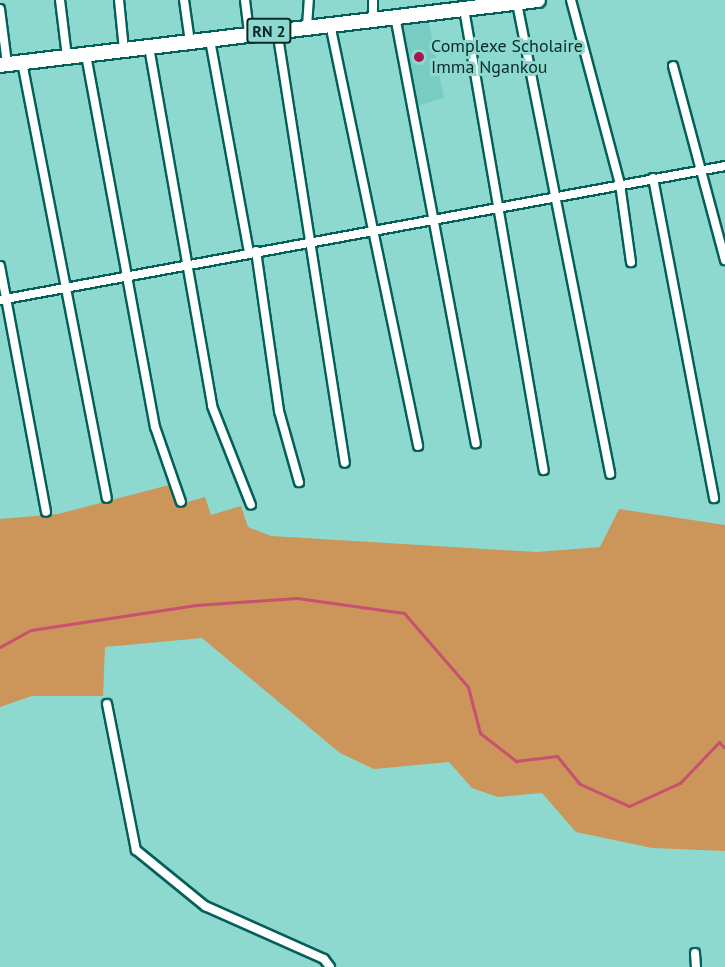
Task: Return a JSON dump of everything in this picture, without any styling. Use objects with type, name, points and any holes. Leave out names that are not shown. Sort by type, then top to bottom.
[{"type":"highway","name":"RN 2","points":[[4,64],[395,16],[436,6],[464,9],[538,0]]},
{"type":"street","points":[[60,0],[67,57]]},
{"type":"street","points":[[119,0],[124,50]]},
{"type":"street","points":[[184,0],[190,42]]},
{"type":"street","points":[[245,0],[249,34]]},
{"type":"street","points":[[307,26],[309,0]]},
{"type":"street","points":[[373,0],[373,18]]},
{"type":"street","points":[[571,0],[620,184],[631,262]]},
{"type":"street","points":[[517,3],[610,474]]},
{"type":"street","points":[[0,9],[4,64]]},
{"type":"street","points":[[464,9],[495,205],[544,470]]},
{"type":"street","points":[[395,16],[476,443]]},
{"type":"street","points":[[330,24],[418,446]]},
{"type":"street","points":[[277,30],[314,240],[345,463]]},
{"type":"street","points":[[210,40],[253,252],[279,411],[299,482]]},
{"type":"street","points":[[149,46],[190,265],[212,406],[251,505]]},
{"type":"street","points":[[86,55],[155,427],[181,502]]},
{"type":"street","points":[[22,62],[68,286],[107,498]]},
{"type":"street","points":[[673,66],[704,170],[725,260]]},
{"type":"street","points":[[3,300],[434,216],[725,166]]},
{"type":"street","points":[[653,178],[714,498]]},
{"type":"street","points":[[0,266],[3,300],[46,512]]},
{"type":"street","points":[[107,704],[136,850],[205,906],[324,959],[330,967]]},
{"type":"street","points":[[695,952],[696,967]]},
{"type":"shaded area","name":"Complexe Scholaire Imma Ngankou","points":[[427,13],[444,98],[413,107],[395,16]]},
{"type":"shaded area","points":[[169,485],[177,505],[205,497],[211,515],[241,506],[248,527],[271,536],[537,552],[600,547],[619,509],[725,525],[725,851],[652,848],[576,832],[542,793],[498,797],[472,788],[449,762],[374,769],[340,753],[202,638],[105,647],[103,696],[32,696],[0,707],[0,519],[58,514]]},
{"type":"waterway","points":[[0,647],[31,630],[196,605],[297,598],[404,613],[468,687],[480,733],[516,761],[557,756],[580,784],[629,806],[680,783],[719,742],[725,748]]},
{"type":"place","name":"Complexe Scholaire Imma Ngankou","points":[[419,57]]}]
